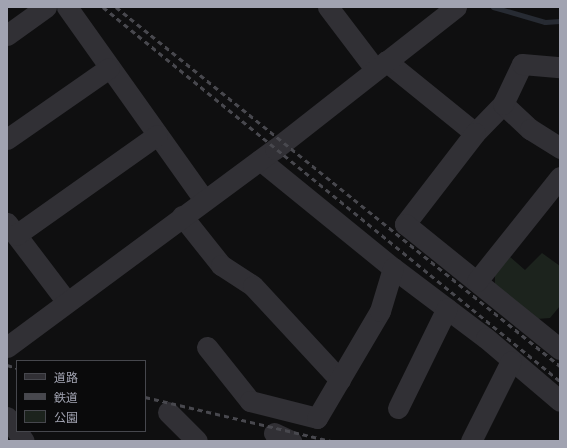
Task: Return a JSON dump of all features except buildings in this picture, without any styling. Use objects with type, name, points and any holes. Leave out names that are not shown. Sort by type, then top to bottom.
[{"type":"street","points":[[7,35],[46,7]]},
{"type":"street","points":[[67,7],[204,200]]},
{"type":"street","points":[[328,7],[380,65],[475,133]]},
{"type":"street","points":[[7,347],[182,216],[260,160],[456,7]]},
{"type":"street","points":[[556,338],[477,280],[405,224],[475,133],[503,104],[522,64],[560,67]]},
{"type":"street","points":[[7,140],[109,68]]},
{"type":"street","points":[[503,104],[530,129],[560,148]]},
{"type":"street","points":[[67,302],[12,229],[157,135]]},
{"type":"street","points":[[260,160],[560,401]]},
{"type":"street","points":[[477,280],[560,177]]},
{"type":"street","points":[[182,216],[221,265],[253,286],[340,380]]},
{"type":"street","points":[[207,347],[250,401],[317,418],[380,311],[393,268]]},
{"type":"street","points":[[398,408],[446,308]]},
{"type":"street","points":[[471,441],[510,361]]},
{"type":"street","points":[[168,412],[197,441]]},
{"type":"street","points":[[7,417],[16,430]]},
{"type":"street","points":[[18,432],[24,441]]},
{"type":"green space","points":[[542,253],[560,266],[560,306],[550,318],[537,319],[495,284],[495,273],[509,256],[525,270]]},
{"type":"waterway","points":[[493,7],[545,22],[560,21]]},
{"type":"railway","points":[[103,7],[560,381]]},
{"type":"railway","points":[[116,7],[560,366]]},
{"type":"railway","points":[[7,365],[16,368]]},
{"type":"railway","points":[[146,397],[331,441]]}]
